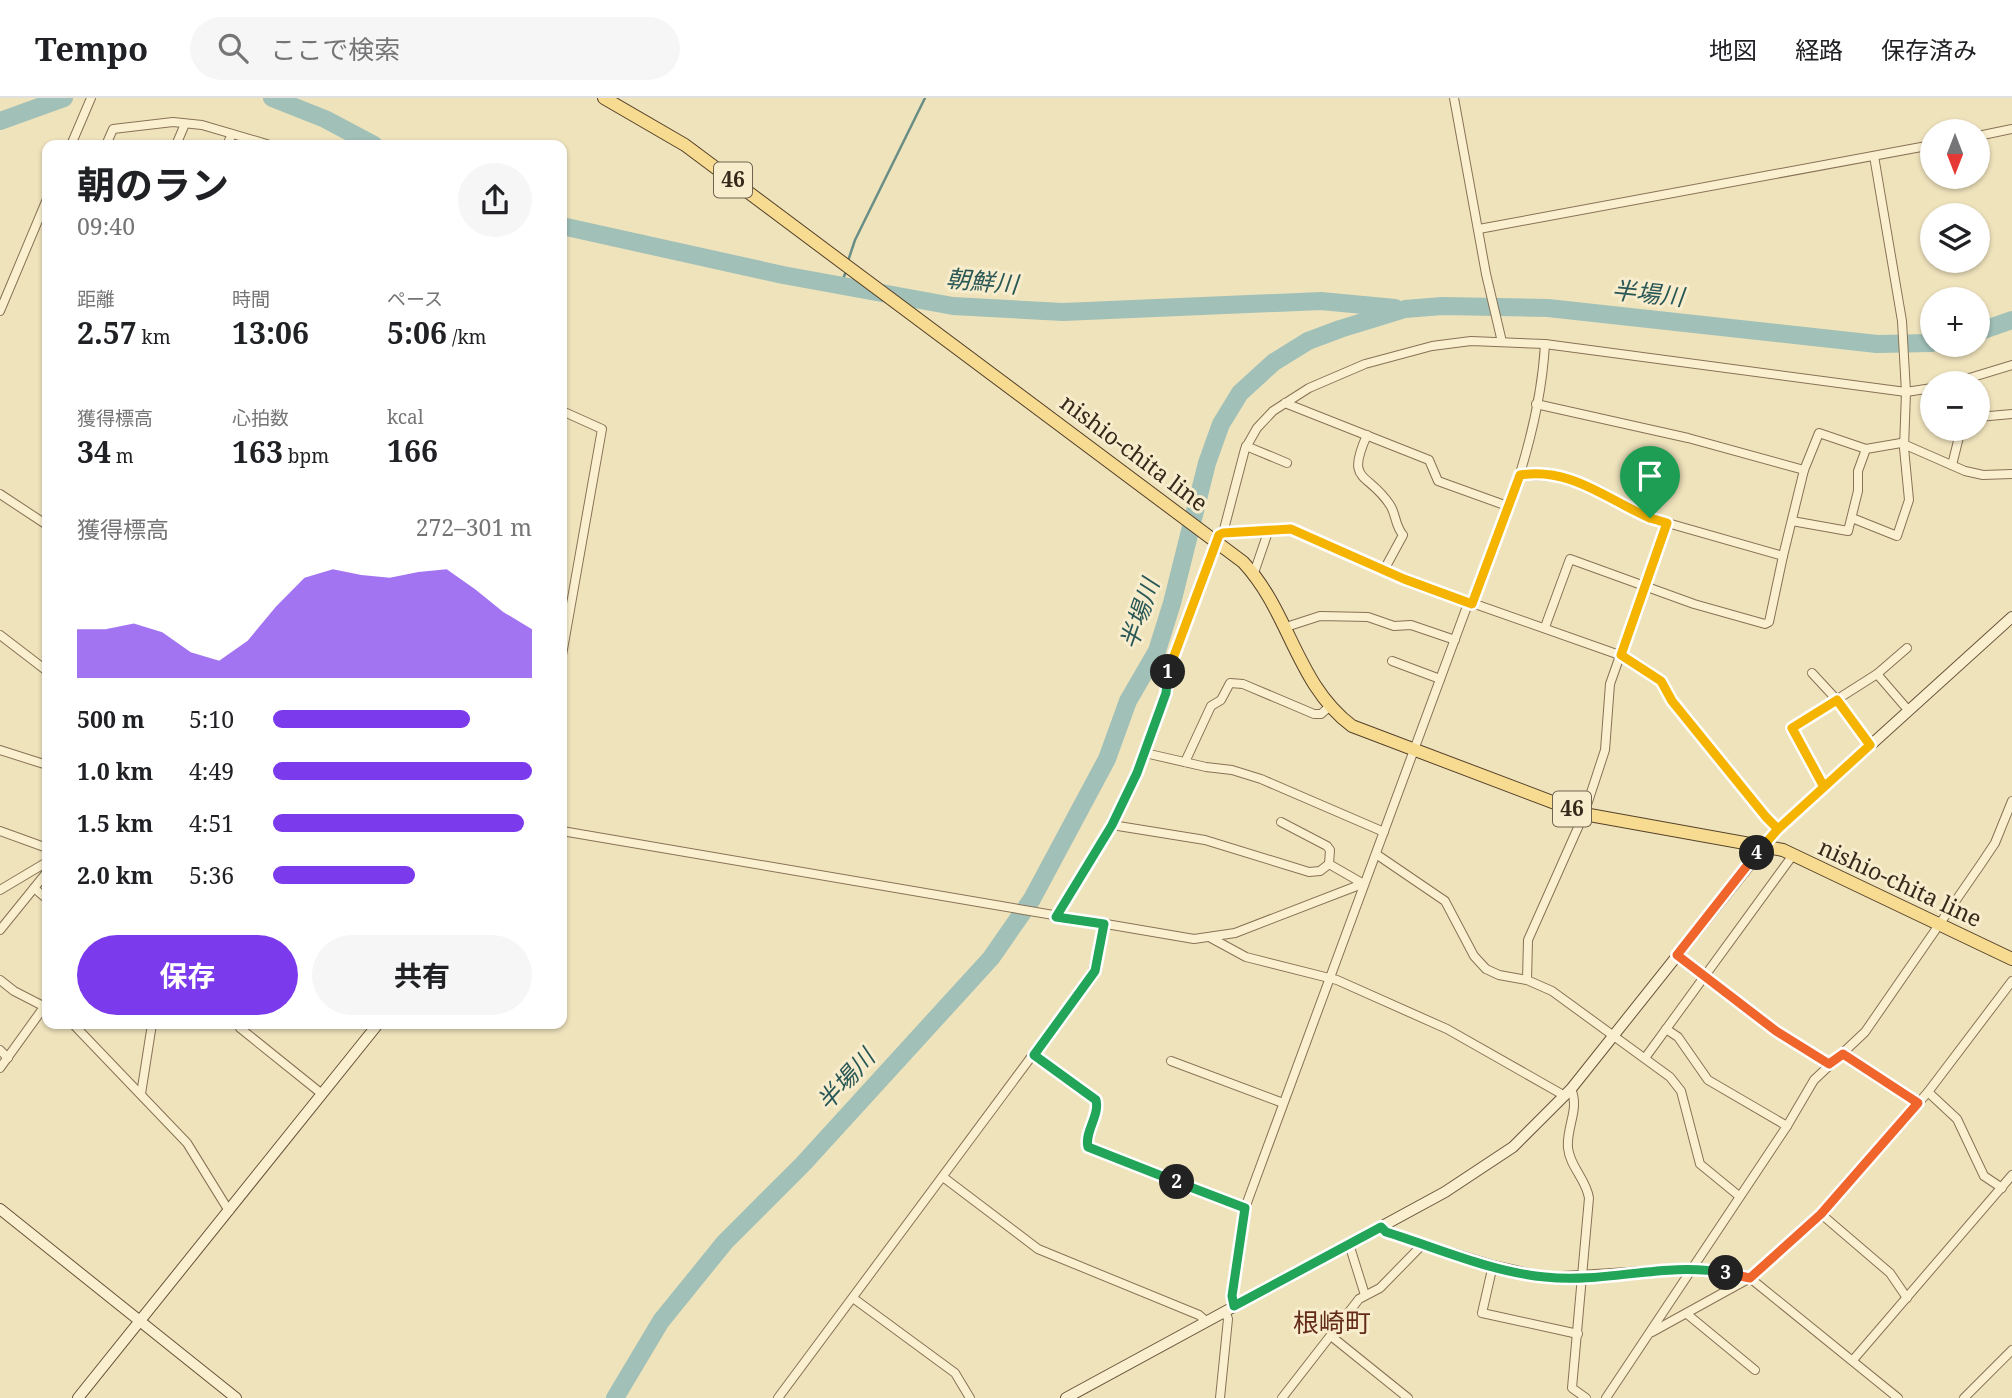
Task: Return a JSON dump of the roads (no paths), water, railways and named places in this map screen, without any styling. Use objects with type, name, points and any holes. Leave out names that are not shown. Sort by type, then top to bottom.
[{"type":"main road","name":"nishio-chita line","points":[[604,98],[685,145],[1205,532],[1220,537],[1254,573],[1286,627],[1312,685],[1329,707],[1352,726],[1584,814],[1763,845],[1793,855],[2012,959]]},
{"type":"street","points":[[1454,98],[1501,339]]},
{"type":"street","points":[[73,140],[89,102]]},
{"type":"street","points":[[178,140],[185,124]]},
{"type":"street","points":[[108,140],[113,129],[185,124],[253,140]]},
{"type":"street","points":[[1990,134],[2012,130]]},
{"type":"street","points":[[229,140],[232,134]]},
{"type":"street","points":[[1479,229],[1920,147]]},
{"type":"street","points":[[1852,518],[1897,536],[1909,500],[1902,324],[1874,156]]},
{"type":"street","points":[[0,311],[42,211]]},
{"type":"street","points":[[1052,917],[1112,825],[1145,753],[1166,693],[1172,658],[1220,537],[1247,446],[1264,419],[1285,403],[1337,375],[1389,356],[1451,342],[1501,339],[1906,389],[1920,388]]},
{"type":"street","points":[[1220,1398],[1228,1319],[1245,1208],[1362,883],[1376,854],[1466,609],[1472,604],[1510,507],[1536,404],[1545,344]]},
{"type":"street","points":[[1990,372],[2012,365]]},
{"type":"street","points":[[1285,403],[1429,460],[1438,481],[1510,507]]},
{"type":"street","points":[[1536,404],[1688,438],[1804,470]]},
{"type":"street","points":[[567,413],[602,429],[567,627]]},
{"type":"street","points":[[1990,416],[2012,414]]},
{"type":"street","points":[[1545,627],[1570,559],[1644,587],[1765,624],[1769,622],[1804,470],[1819,433],[1866,449],[1896,442],[1906,444],[1952,465],[1983,475],[2012,474]]},
{"type":"street","points":[[1367,435],[1356,460],[1357,469],[1388,502],[1403,535],[1384,570]]},
{"type":"street","points":[[1952,465],[1958,441]]},
{"type":"street","points":[[1247,446],[1287,463]]},
{"type":"street","points":[[1791,521],[1848,531],[1858,492],[1858,471],[1866,449]]},
{"type":"street","points":[[1520,475],[1568,477],[1599,490],[1641,514],[1783,556]]},
{"type":"street","points":[[0,494],[42,522]]},
{"type":"street","points":[[1527,980],[1528,940],[1584,814],[1605,750],[1610,684],[1667,523]]},
{"type":"street","points":[[1220,537],[1291,529],[1384,570],[1472,604],[1621,655],[1661,681],[1672,701],[1778,829]]},
{"type":"street","points":[[1254,573],[1268,532]]},
{"type":"street","points":[[1286,627],[1320,616],[1368,617],[1399,627],[1411,625],[1455,640]]},
{"type":"street","points":[[1066,1398],[1445,1192],[1506,1152],[1568,1093],[1778,829],[2012,617]]},
{"type":"street","points":[[0,635],[42,667]]},
{"type":"street","points":[[1824,787],[1792,728],[1877,674],[1907,648]]},
{"type":"street","points":[[1392,661],[1440,678]]},
{"type":"street","points":[[1812,673],[1837,700],[1870,745]]},
{"type":"street","points":[[1877,674],[1908,710]]},
{"type":"street","points":[[1185,762],[1211,706],[1221,700],[1230,683],[1243,684],[1314,714],[1321,714],[1329,707]]},
{"type":"street","points":[[0,750],[42,763]]},
{"type":"street","points":[[1145,753],[1232,770],[1261,779],[1384,832]]},
{"type":"street","points":[[1606,1398],[1787,1126],[1814,1080],[1865,1032],[1995,843],[2012,801]]},
{"type":"street","points":[[1112,825],[1205,841],[1309,872],[1320,871],[1329,864],[1330,850],[1327,846],[1281,822]]},
{"type":"street","points":[[0,831],[42,846]]},
{"type":"street","points":[[567,832],[1182,938],[1211,938],[1235,933],[1362,883]]},
{"type":"street","points":[[1376,854],[1445,901],[1474,956],[1486,970],[1527,980],[1573,1003],[1677,1084],[1700,1164],[1739,1196]]},
{"type":"street","points":[[1644,1058],[1793,855]]},
{"type":"street","points":[[1329,864],[1362,883]]},
{"type":"street","points":[[0,890],[42,865]]},
{"type":"street","points":[[0,930],[42,878]]},
{"type":"street","points":[[34,888],[42,895]]},
{"type":"street","points":[[778,1398],[1095,971],[1104,924]]},
{"type":"street","points":[[1211,938],[1246,957],[1329,979],[1447,1029],[1568,1093],[1576,1105],[1569,1131],[1570,1159],[1588,1189],[1589,1198],[1572,1388],[1586,1398]]},
{"type":"street","points":[[1677,955],[1776,1031],[1829,1064]]},
{"type":"street","points":[[0,980],[42,1006]]},
{"type":"street","points":[[1650,1333],[1750,1278],[1821,1214],[1928,1092],[2012,981]]},
{"type":"street","points":[[0,1068],[42,1013]]},
{"type":"street","points":[[77,1029],[98,1054],[141,1094],[187,1143],[229,1211]]},
{"type":"street","points":[[141,1094],[142,1072],[151,1029]]},
{"type":"street","points":[[241,1029],[322,1094]]},
{"type":"street","points":[[78,1398],[374,1029]]},
{"type":"street","points":[[1666,1029],[1678,1037],[1708,1080],[1787,1126]]},
{"type":"street","points":[[0,1050],[8,1058]]},
{"type":"street","points":[[1843,1054],[1918,1103]]},
{"type":"street","points":[[1034,1055],[1096,1100],[1097,1108],[1087,1141],[1088,1147],[1245,1208]]},
{"type":"street","points":[[1171,1061],[1283,1103]]},
{"type":"street","points":[[1928,1092],[1957,1119],[1984,1175],[2002,1188]]},
{"type":"street","points":[[1853,1360],[2012,1175]]},
{"type":"street","points":[[943,1177],[1038,1249],[1199,1315],[1206,1321]]},
{"type":"street","points":[[0,1209],[235,1398]]},
{"type":"street","points":[[1821,1214],[1890,1272],[1907,1298]]},
{"type":"street","points":[[1381,1227],[1386,1232],[1493,1265],[1546,1278],[1693,1268],[1750,1278],[1898,1398]]},
{"type":"street","points":[[1282,1398],[1365,1295],[1380,1288],[1424,1243]]},
{"type":"street","points":[[1349,1244],[1365,1295]]},
{"type":"street","points":[[1493,1265],[1482,1313],[1578,1334]]},
{"type":"street","points":[[853,1298],[955,1373],[970,1398]]},
{"type":"street","points":[[1687,1314],[1755,1370]]},
{"type":"street","points":[[1331,1336],[1408,1398]]},
{"type":"street","points":[[1964,1398],[2012,1350]]},
{"type":"waterway","name":"朝鮮川","points":[[0,121],[64,98]]},
{"type":"waterway","name":"朝鮮川","points":[[272,98],[325,119],[365,140]]},
{"type":"waterway","points":[[848,261],[855,240],[925,98]]},
{"type":"waterway","name":"朝鮮川","points":[[567,227],[783,275],[953,306],[1063,312],[1321,301],[1395,308]]},
{"type":"waterway","points":[[841,285],[846,271]]},
{"type":"waterway","name":"半場川","points":[[615,1398],[661,1321],[725,1242],[803,1164],[991,958],[1032,899],[1107,759],[1128,701],[1157,651],[1172,603],[1207,463],[1221,424],[1240,393],[1274,362],[1308,341],[1340,329],[1405,309],[1442,306],[1548,308],[1877,344],[1920,343]]},
{"type":"waterway","name":"半場川","points":[[1990,328],[2012,320]]},
{"type":"district","name":"根崎町","points":[[1332,1323]]}]
